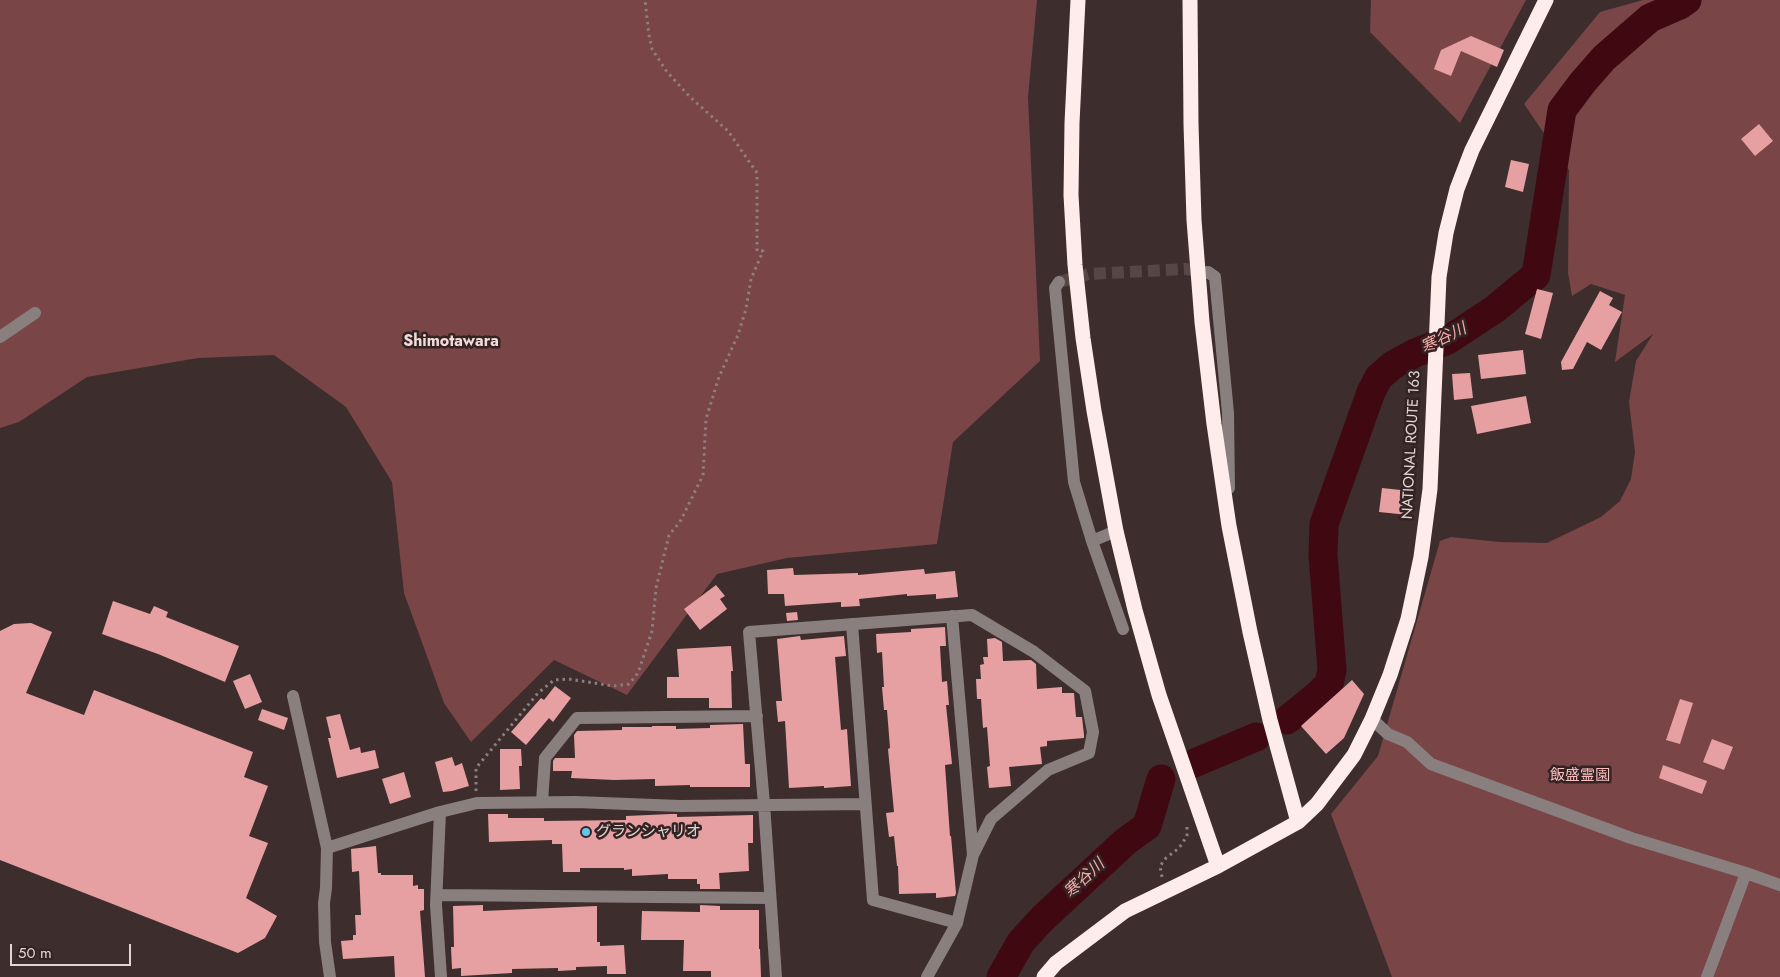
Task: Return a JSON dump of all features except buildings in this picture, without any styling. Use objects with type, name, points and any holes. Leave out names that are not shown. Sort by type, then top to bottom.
[{"type":"highway","points":[[1078,0],[1072,123],[1071,195],[1082,338],[1116,532],[1135,610],[1159,695],[1218,866]]},
{"type":"highway","points":[[1190,0],[1194,220],[1202,322],[1214,424],[1229,526],[1270,720],[1298,822]]},
{"type":"highway","name":"NATIONAL ROUTE 163","points":[[1044,977],[1056,963],[1126,911],[1218,866],[1298,822],[1317,804],[1354,755],[1372,719],[1390,675],[1408,618],[1421,557],[1430,489],[1434,361],[1441,259],[1457,189],[1472,150],[1546,0]]},
{"type":"street","points":[[1208,272],[1215,277],[1228,413],[1229,526]]},
{"type":"street","points":[[1059,282],[1056,288],[1074,482],[1123,629]]},
{"type":"street","points":[[0,336],[35,313]]},
{"type":"street","points":[[1092,540],[1116,532]]},
{"type":"street","points":[[776,977],[764,804],[749,632],[972,615],[1034,652],[1085,691],[1093,732],[1089,753],[1048,770],[991,819],[973,856],[958,922],[927,977]]},
{"type":"street","points":[[952,616],[973,856]]},
{"type":"street","points":[[852,624],[872,900],[958,922]]},
{"type":"street","points":[[293,696],[327,848],[324,903],[325,942],[330,977]]},
{"type":"street","points":[[542,802],[545,758],[577,718],[757,716]]},
{"type":"street","points":[[1372,719],[1388,734],[1407,742],[1430,764],[1631,838],[1780,885]]},
{"type":"street","points":[[327,848],[440,812],[477,803],[576,802],[680,806],[865,804]]},
{"type":"street","points":[[440,812],[437,895],[441,977]]},
{"type":"street","points":[[1707,977],[1746,873]]},
{"type":"street","points":[[437,895],[770,898]]},
{"type":"path","points":[[477,803],[476,768],[538,692],[554,680],[570,679],[613,686],[629,684],[638,673],[652,631],[656,588],[669,535],[680,522],[703,475],[706,419],[719,377],[738,335],[746,309],[751,279],[763,251],[757,251],[757,173],[728,131],[690,97],[667,72],[652,49],[645,0]]},
{"type":"path","points":[[1166,891],[1160,866],[1166,858],[1179,848],[1187,836],[1187,822]]},
{"type":"green space","points":[[0,0],[1037,0],[1028,97],[1040,361],[953,442],[937,544],[787,558],[717,574],[627,695],[554,660],[471,742],[444,703],[404,593],[392,482],[346,407],[274,355],[198,358],[87,377],[19,422],[0,428]]},
{"type":"green space","points":[[1371,0],[1526,0],[1460,123],[1370,32]]},
{"type":"green space","name":"飯盛霊園","points":[[1643,0],[1780,0],[1780,977],[1392,977],[1331,814],[1378,756],[1440,541],[1451,537],[1500,542],[1547,543],[1601,517],[1620,501],[1631,479],[1635,452],[1629,402],[1636,361],[1653,334],[1615,362],[1625,295],[1591,284],[1572,296],[1568,273],[1569,170],[1524,104],[1600,12]]},
{"type":"waterway","name":"寒谷川","points":[[1287,720],[1329,684],[1332,670],[1323,555],[1324,524],[1371,392],[1379,377],[1393,365],[1415,353],[1448,340],[1495,309],[1536,275],[1562,110],[1604,58],[1650,18],[1687,0]]},
{"type":"waterway","name":"寒谷川","points":[[1192,764],[1256,737]]},
{"type":"waterway","name":"寒谷川","points":[[1001,977],[1021,942],[1042,919],[1126,841],[1147,826],[1161,779]]},
{"type":"tunnel","points":[[1059,282],[1089,274],[1185,269],[1205,272]]},
{"type":"place","name":"グランシャリオ","points":[[586,832]]},
{"type":"district","name":"Shimotawara","points":[[451,342]]}]
